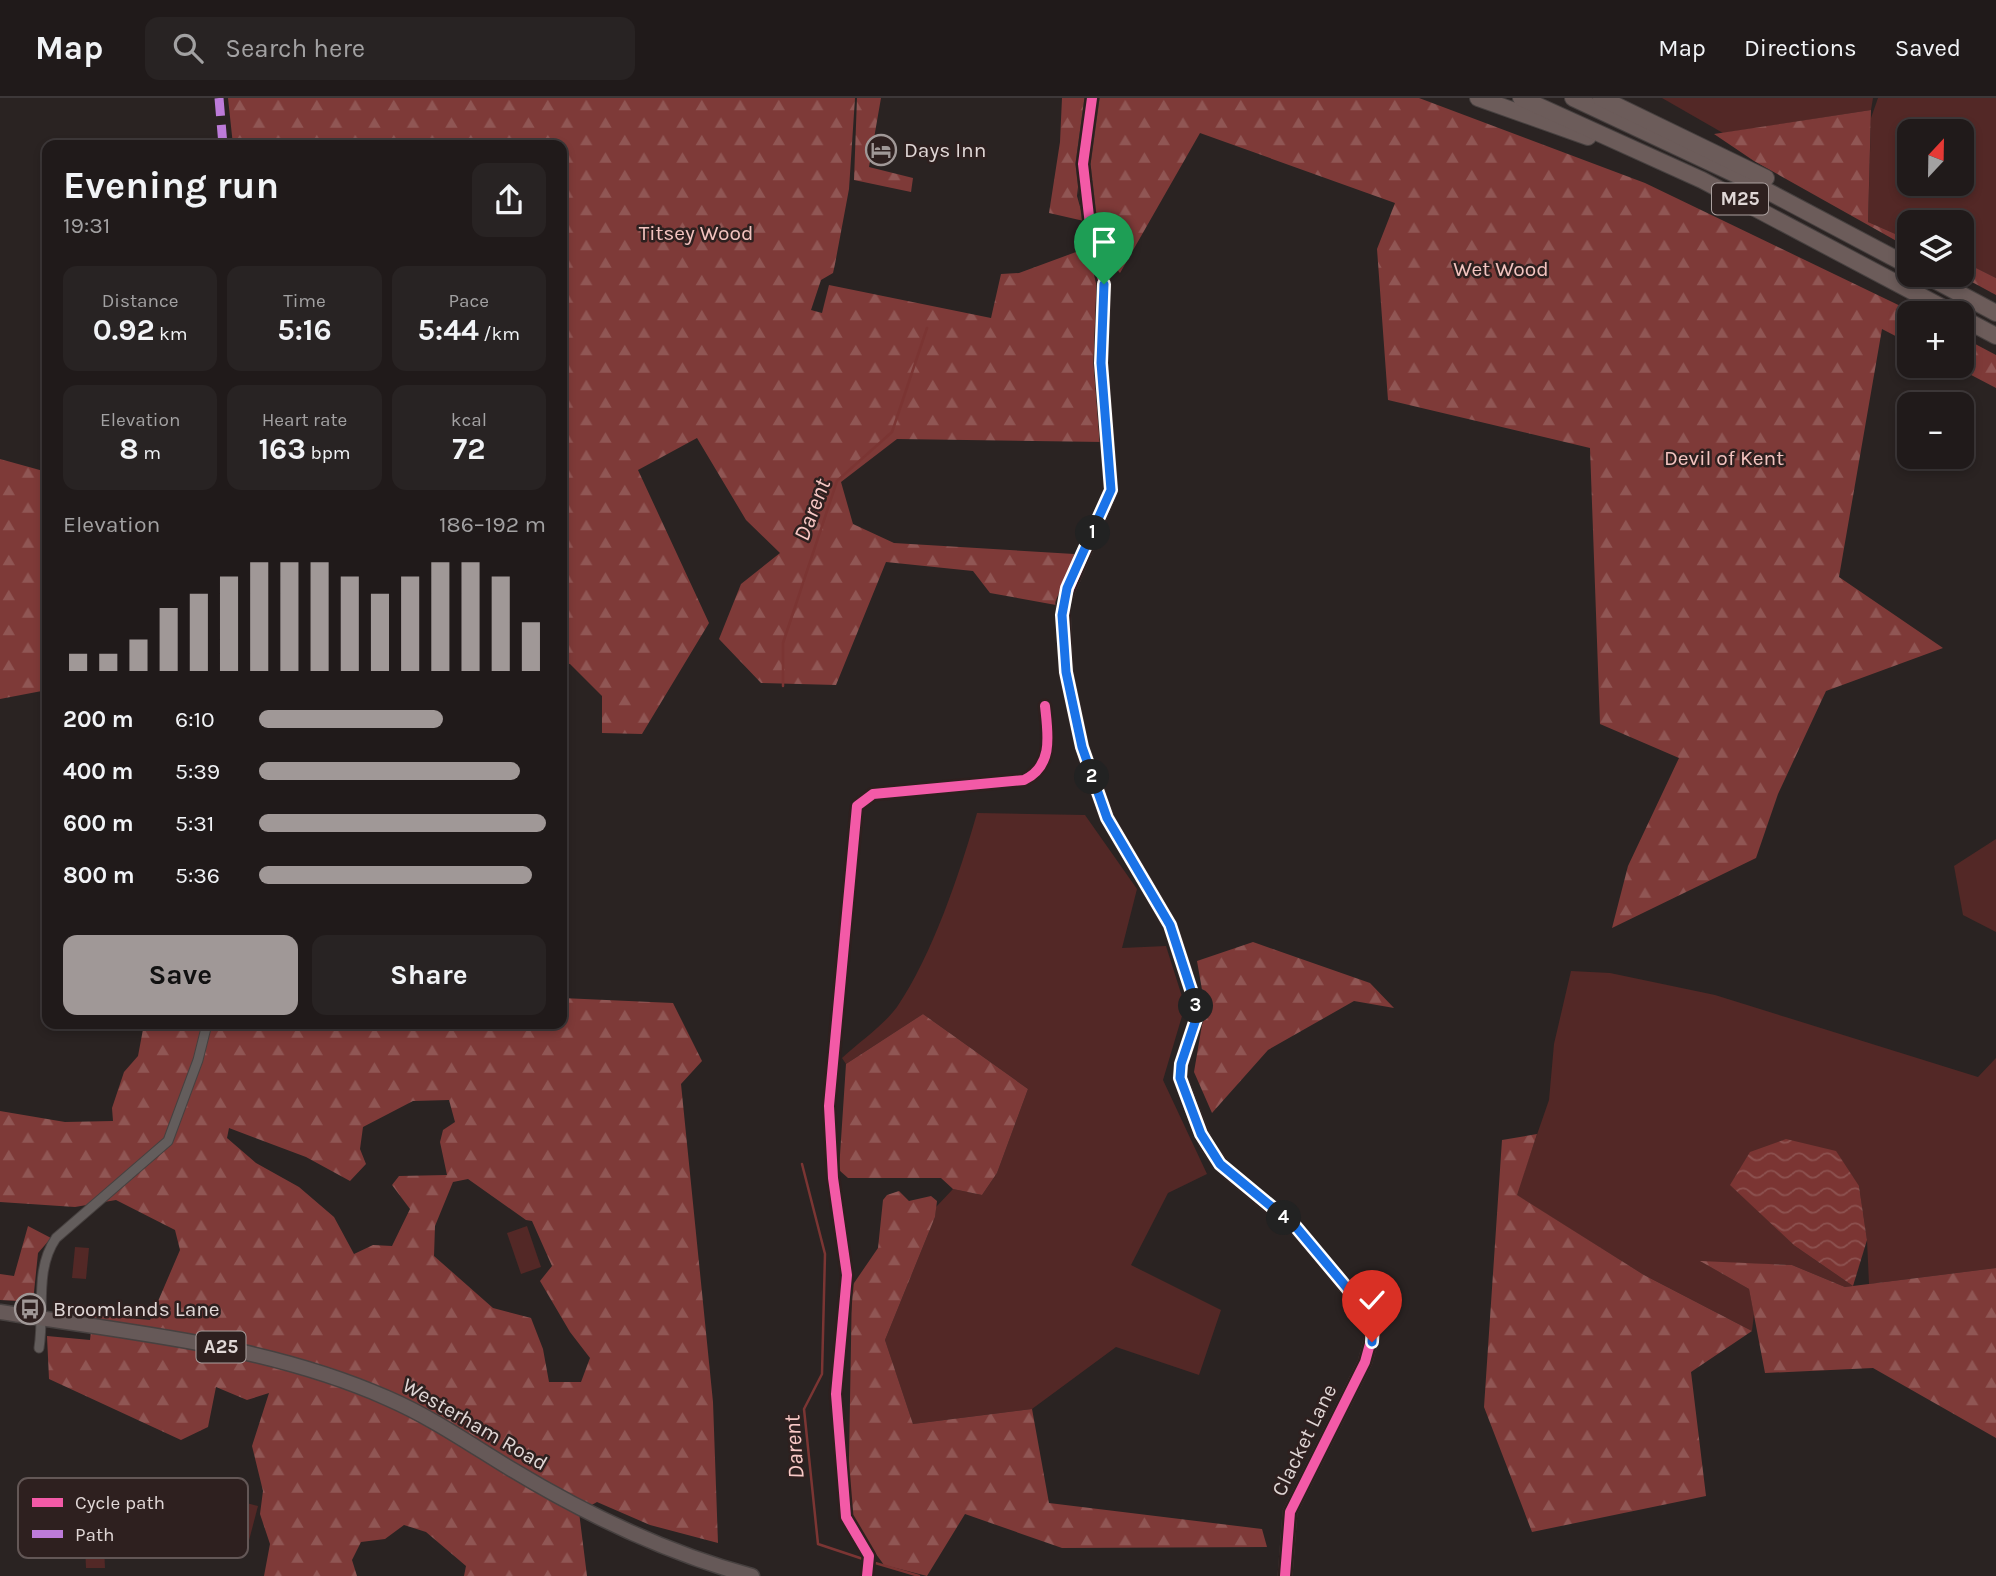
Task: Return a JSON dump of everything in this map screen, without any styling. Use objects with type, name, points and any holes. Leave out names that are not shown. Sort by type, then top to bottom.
[{"type":"highway","name":"M25","points":[[1478,98],[1665,162]]},
{"type":"highway","name":"M25","points":[[1521,98],[1665,162],[1931,301]]},
{"type":"highway","name":"M25","points":[[1573,98],[1717,165],[1897,259]]},
{"type":"highway","name":"M25","points":[[1601,98],[1753,170],[1818,216]]},
{"type":"highway","points":[[1948,287],[1996,313]]},
{"type":"highway","points":[[1974,324],[1996,336]]},
{"type":"main road","name":"Westerham Road","points":[[0,1312],[234,1350],[336,1377],[431,1419],[512,1470],[610,1523],[694,1559],[752,1576]]},
{"type":"street","name":"Clacket Lane","points":[[1092,98],[1083,164],[1092,234],[1104,273],[1101,363],[1111,483],[1106,505],[1075,571],[1063,604],[1066,672],[1082,747],[1107,818],[1170,925],[1194,999],[1196,1019],[1181,1064],[1180,1078],[1207,1146],[1226,1170],[1296,1227],[1367,1313],[1374,1329],[1365,1362],[1290,1512],[1285,1576]]},
{"type":"street","points":[[867,1576],[869,1556],[846,1517],[836,1394],[847,1275],[833,1178],[829,1106],[857,806],[873,794],[1024,780],[1033,776],[1046,756],[1045,706]]},
{"type":"street","points":[[39,1348],[43,1319],[42,1264],[45,1253],[56,1238],[168,1141],[198,1060],[206,1029]]},
{"type":"shaded area","points":[[1662,98],[1873,98],[1871,110],[1723,133]]},
{"type":"shaded area","points":[[1878,98],[1996,98],[1996,278],[1974,267],[1974,210],[1897,210],[1897,235],[1868,222],[1871,118]]},
{"type":"shaded area","points":[[977,813],[1085,815],[1137,889],[1122,948],[1166,946],[1185,1006],[1163,1080],[1207,1174],[1168,1193],[1131,1265],[1221,1310],[1199,1375],[1116,1347],[1032,1409],[913,1424],[885,1340],[935,1217],[936,1207],[953,1189],[982,1195],[997,1173],[1028,1089],[923,1014],[846,1064],[842,1058],[891,1014],[910,986],[944,913]]},
{"type":"shaded area","points":[[1996,839],[1996,932],[1963,915],[1954,866]]},
{"type":"shaded area","points":[[1571,971],[1610,973],[1715,995],[1978,1077],[1996,1058],[1996,1268],[1869,1284],[1867,1240],[1859,1186],[1795,1246],[1853,1286],[1845,1287],[1792,1265],[1702,1262],[1749,1289],[1754,1314],[1752,1331],[1644,1275],[1516,1195],[1549,1100],[1554,1044]]},
{"type":"shaded area","points":[[527,1226],[541,1267],[521,1274],[507,1233]]},
{"type":"shaded area","points":[[75,1247],[89,1248],[86,1279],[72,1278]]},
{"type":"shaded area","points":[[248,1503],[258,1506],[248,1544]]},
{"type":"shaded area","points":[[86,1558],[105,1558],[105,1568],[86,1568]]},
{"type":"green space","points":[[228,98],[855,98],[849,189],[835,264],[833,273],[821,280],[811,310],[822,313],[829,285],[991,318],[1001,274],[1019,273],[1095,245],[1084,176],[1092,98],[1419,98],[1645,183],[1897,304],[1897,337],[1882,329],[1839,577],[1943,648],[1826,691],[1778,794],[1756,858],[1612,928],[1628,866],[1679,758],[1600,724],[1590,448],[1388,400],[1377,249],[1395,203],[1200,133],[1120,273],[1097,247],[1105,442],[897,439],[841,482],[853,524],[894,543],[1074,554],[1067,607],[990,593],[973,571],[886,562],[836,685],[761,683],[719,639],[741,584],[780,553],[746,520],[697,438],[638,470],[709,623],[642,734],[602,733],[602,696],[567,664],[567,140],[232,140]]},
{"type":"green space","points":[[857,98],[881,98],[869,167],[913,178],[911,192],[854,180]]},
{"type":"green space","points":[[1062,98],[1088,98],[1077,196],[1084,221],[1049,213],[1060,142]]},
{"type":"green space","points":[[1871,110],[1868,222],[1897,235],[1897,241],[1754,161],[1714,134]]},
{"type":"green space","points":[[1974,267],[1996,278],[1996,295],[1974,283]]},
{"type":"green space","points":[[1974,343],[1996,355],[1996,388],[1974,376]]},
{"type":"green space","points":[[0,459],[42,471],[42,691],[0,699]]},
{"type":"green space","points":[[1253,942],[1370,983],[1394,1008],[1354,1001],[1268,1050],[1212,1113],[1194,1072],[1205,1007],[1197,961]]},
{"type":"green space","points":[[567,998],[673,1003],[702,1061],[681,1084],[713,1402],[718,1543],[650,1525],[597,1502],[579,1512],[587,1576],[464,1576],[466,1566],[426,1532],[404,1525],[385,1539],[361,1542],[352,1560],[357,1576],[264,1576],[270,1544],[260,1514],[263,1491],[252,1446],[269,1393],[247,1400],[216,1387],[208,1427],[181,1440],[49,1379],[47,1336],[90,1340],[93,1315],[150,1320],[180,1250],[175,1230],[116,1200],[75,1207],[0,1202],[0,1111],[65,1122],[113,1121],[112,1108],[124,1072],[138,1056],[143,1029],[567,1029]],"holes":[[[449,1100],[455,1122],[443,1130],[440,1142],[447,1175],[399,1176],[392,1185],[410,1209],[392,1246],[373,1245],[354,1254],[334,1217],[299,1187],[256,1163],[227,1138],[229,1128],[306,1157],[350,1181],[366,1164],[360,1149],[363,1127],[413,1101]],[[468,1179],[526,1220],[532,1221],[552,1266],[540,1281],[570,1332],[590,1358],[581,1382],[549,1382],[543,1349],[531,1318],[493,1308],[434,1256],[435,1226],[453,1182]]]},
{"type":"green space","points":[[923,1014],[1028,1089],[997,1173],[982,1195],[953,1189],[941,1178],[848,1178],[839,1170],[846,1064]]},
{"type":"green space","points":[[1537,1134],[1517,1195],[1644,1275],[1752,1331],[1691,1372],[1706,1496],[1532,1532],[1484,1407],[1502,1140]]},
{"type":"green space","points":[[899,1191],[909,1201],[931,1196],[937,1201],[935,1217],[885,1340],[913,1424],[1032,1409],[1049,1503],[1262,1529],[1267,1547],[1062,1548],[965,1514],[927,1576],[884,1565],[848,1515],[852,1286],[878,1248],[883,1200],[887,1195]]},
{"type":"green space","points":[[28,1226],[51,1238],[38,1253],[33,1302],[0,1300],[0,1274],[14,1276]]},
{"type":"green space","points":[[1700,1261],[1792,1265],[1845,1287],[1996,1268],[1996,1438],[1873,1368],[1765,1373],[1749,1289]]},
{"type":"water","points":[[1786,1139],[1836,1151],[1859,1186],[1867,1240],[1853,1286],[1795,1246],[1730,1185],[1750,1152]]},
{"type":"waterway","name":"Darent","points":[[783,686],[783,643],[837,481],[892,432],[927,328]]},
{"type":"waterway","name":"Darent","points":[[802,1164],[825,1254],[822,1374],[804,1409],[818,1544],[866,1560]]},
{"type":"waterway","name":"Darent","points":[[872,1562],[919,1576]]},
{"type":"marked path","points":[[219,98],[223,140]]},
{"type":"cycle path","points":[[1092,98],[1083,164],[1090,225],[1104,284],[1101,363],[1111,490],[1063,603],[1066,672],[1082,747],[1107,818],[1170,925],[1194,999],[1196,1019],[1181,1064],[1180,1078],[1207,1146],[1226,1170],[1300,1232],[1367,1313],[1374,1329],[1365,1362],[1290,1512],[1285,1576]]},
{"type":"cycle path","points":[[867,1576],[869,1556],[846,1517],[836,1394],[847,1275],[833,1178],[829,1106],[857,806],[873,794],[1024,780],[1034,774],[1045,758],[1048,738],[1045,706]]},
{"type":"place","name":"Days Inn","points":[[881,150]]},
{"type":"place","name":"Broomlands Lane","points":[[30,1309]]},
{"type":"route","points":[[1104,284],[1101,363],[1105,442],[1111,490],[1067,588],[1062,615],[1066,672],[1082,747],[1107,818],[1133,866],[1159,904],[1177,943],[1196,1012],[1181,1064],[1180,1078],[1183,1093],[1201,1134],[1220,1164],[1296,1227],[1331,1273],[1363,1307],[1373,1323],[1372,1342]]},
{"type":"park label","name":"Titsey Wood","points":[[696,233]]},
{"type":"park label","name":"Wet Wood","points":[[1501,269]]},
{"type":"park label","name":"Devil of Kent","points":[[1724,458]]}]
